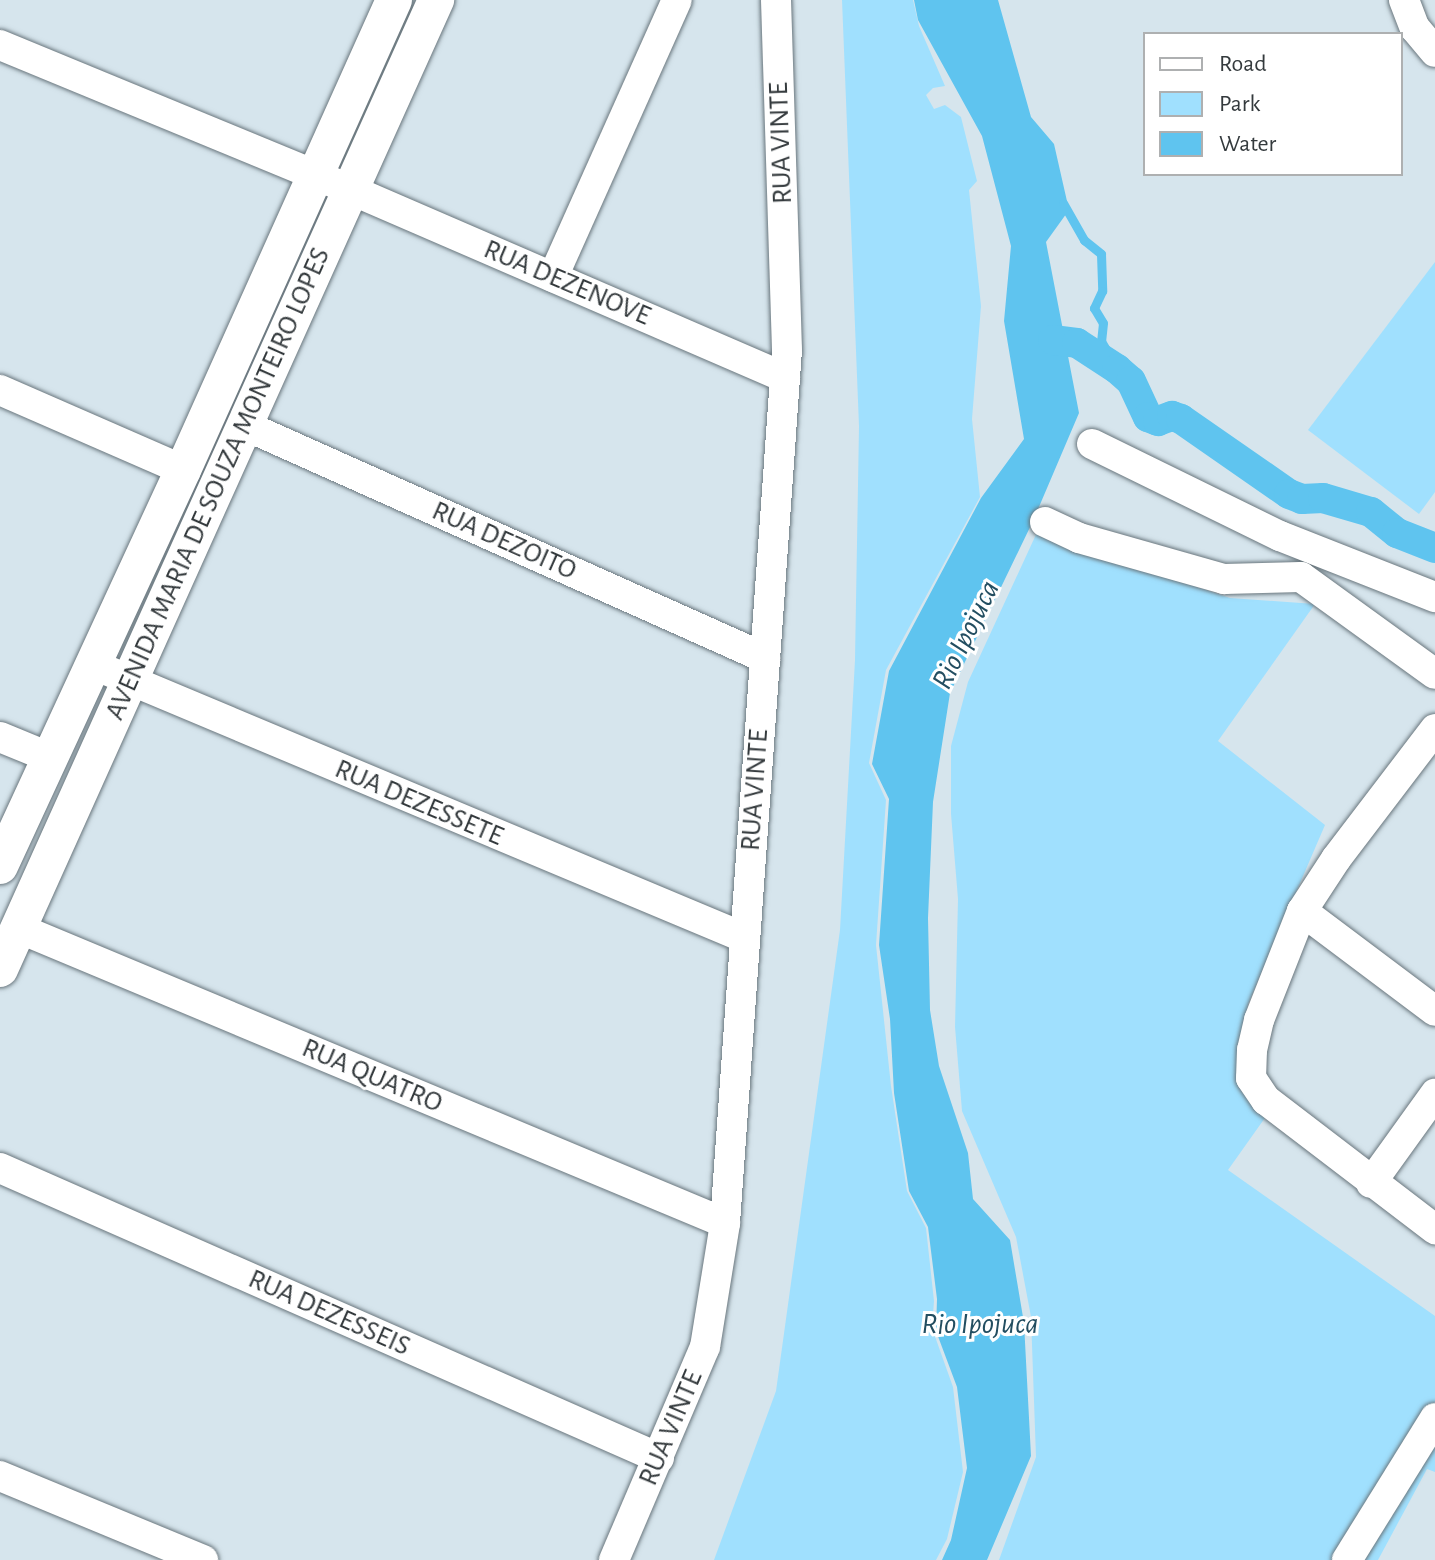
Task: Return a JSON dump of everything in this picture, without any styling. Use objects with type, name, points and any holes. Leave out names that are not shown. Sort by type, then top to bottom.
[{"type":"street","name":"AVENIDA MARIA DE SOUZA MONTEIRO LOPES","points":[[0,866],[183,470],[394,0]]},
{"type":"street","name":"AVENIDA MARIA DE SOUZA MONTEIRO LOPES","points":[[0,969],[436,0]]},
{"type":"street","points":[[553,277],[677,0]]},
{"type":"street","name":"RUA VINTE","points":[[614,1560],[705,1347],[725,1223],[787,350],[776,0]]},
{"type":"street","points":[[1404,1],[1415,28],[1435,52]]},
{"type":"street","name":"RUA DEZENOVE","points":[[0,45],[349,189],[785,378]]},
{"type":"street","points":[[0,390],[183,470]]},
{"type":"street","name":"RUA DEZOITO","points":[[244,425],[765,658]]},
{"type":"street","points":[[1092,444],[1280,536],[1435,597]]},
{"type":"street","points":[[1045,522],[1079,538],[1224,579],[1301,577],[1435,674]]},
{"type":"street","name":"RUA DEZESSETE","points":[[94,665],[745,938]]},
{"type":"street","points":[[1435,729],[1336,859],[1302,911],[1259,1020],[1252,1050],[1251,1078],[1266,1100],[1435,1229]]},
{"type":"street","points":[[0,737],[49,757]]},
{"type":"street","points":[[1302,911],[1435,1011]]},
{"type":"street","name":"RUA QUATRO","points":[[18,928],[725,1223]]},
{"type":"street","points":[[1371,1183],[1435,1094]]},
{"type":"street","name":"RUA DEZESSEIS","points":[[0,1168],[659,1458]]},
{"type":"street","points":[[1347,1560],[1435,1418]]},
{"type":"street","points":[[0,1476],[203,1560]]},
{"type":"green space","points":[[842,0],[913,0],[919,26],[945,86],[933,88],[926,95],[934,109],[945,105],[961,117],[977,181],[969,190],[981,306],[972,419],[980,497],[886,670],[869,763],[886,800],[876,945],[891,1086],[907,1191],[926,1228],[934,1301],[932,1328],[953,1387],[963,1472],[947,1539],[936,1560],[714,1560],[776,1391],[840,930],[855,660],[859,426]]},
{"type":"green space","points":[[1435,262],[1435,492],[1419,514],[1308,430]]},
{"type":"green space","points":[[1039,528],[1077,547],[1230,598],[1315,604],[1218,741],[1325,825],[1248,1004],[1241,1083],[1267,1115],[1228,1170],[1435,1316],[1435,1472],[1427,1469],[1378,1560],[999,1560],[1036,1457],[1031,1317],[1016,1237],[962,1111],[955,1027],[958,899],[951,814],[951,746],[968,682]]},
{"type":"water","name":"Rio Ipojuca","points":[[914,0],[998,0],[1031,117],[1054,144],[1069,210],[1046,242],[1079,413],[1033,521],[950,693],[933,802],[928,918],[930,1010],[939,1066],[968,1153],[973,1199],[1010,1240],[1024,1323],[1031,1456],[987,1560],[942,1560],[951,1540],[967,1468],[957,1387],[936,1331],[937,1299],[928,1227],[909,1191],[894,1093],[890,1019],[879,945],[889,799],[872,764],[889,671],[981,498],[1024,439],[1004,321],[1011,246],[982,136],[918,20]]},
{"type":"waterway","points":[[1063,203],[1084,240],[1101,254],[1102,291],[1094,308],[1103,323],[1101,341],[1117,369]]},
{"type":"waterway","points":[[1053,340],[1077,343],[1117,369],[1131,381],[1148,417],[1158,421],[1172,416],[1181,419],[1289,494],[1302,499],[1323,498],[1371,512],[1397,533],[1435,548]]}]
